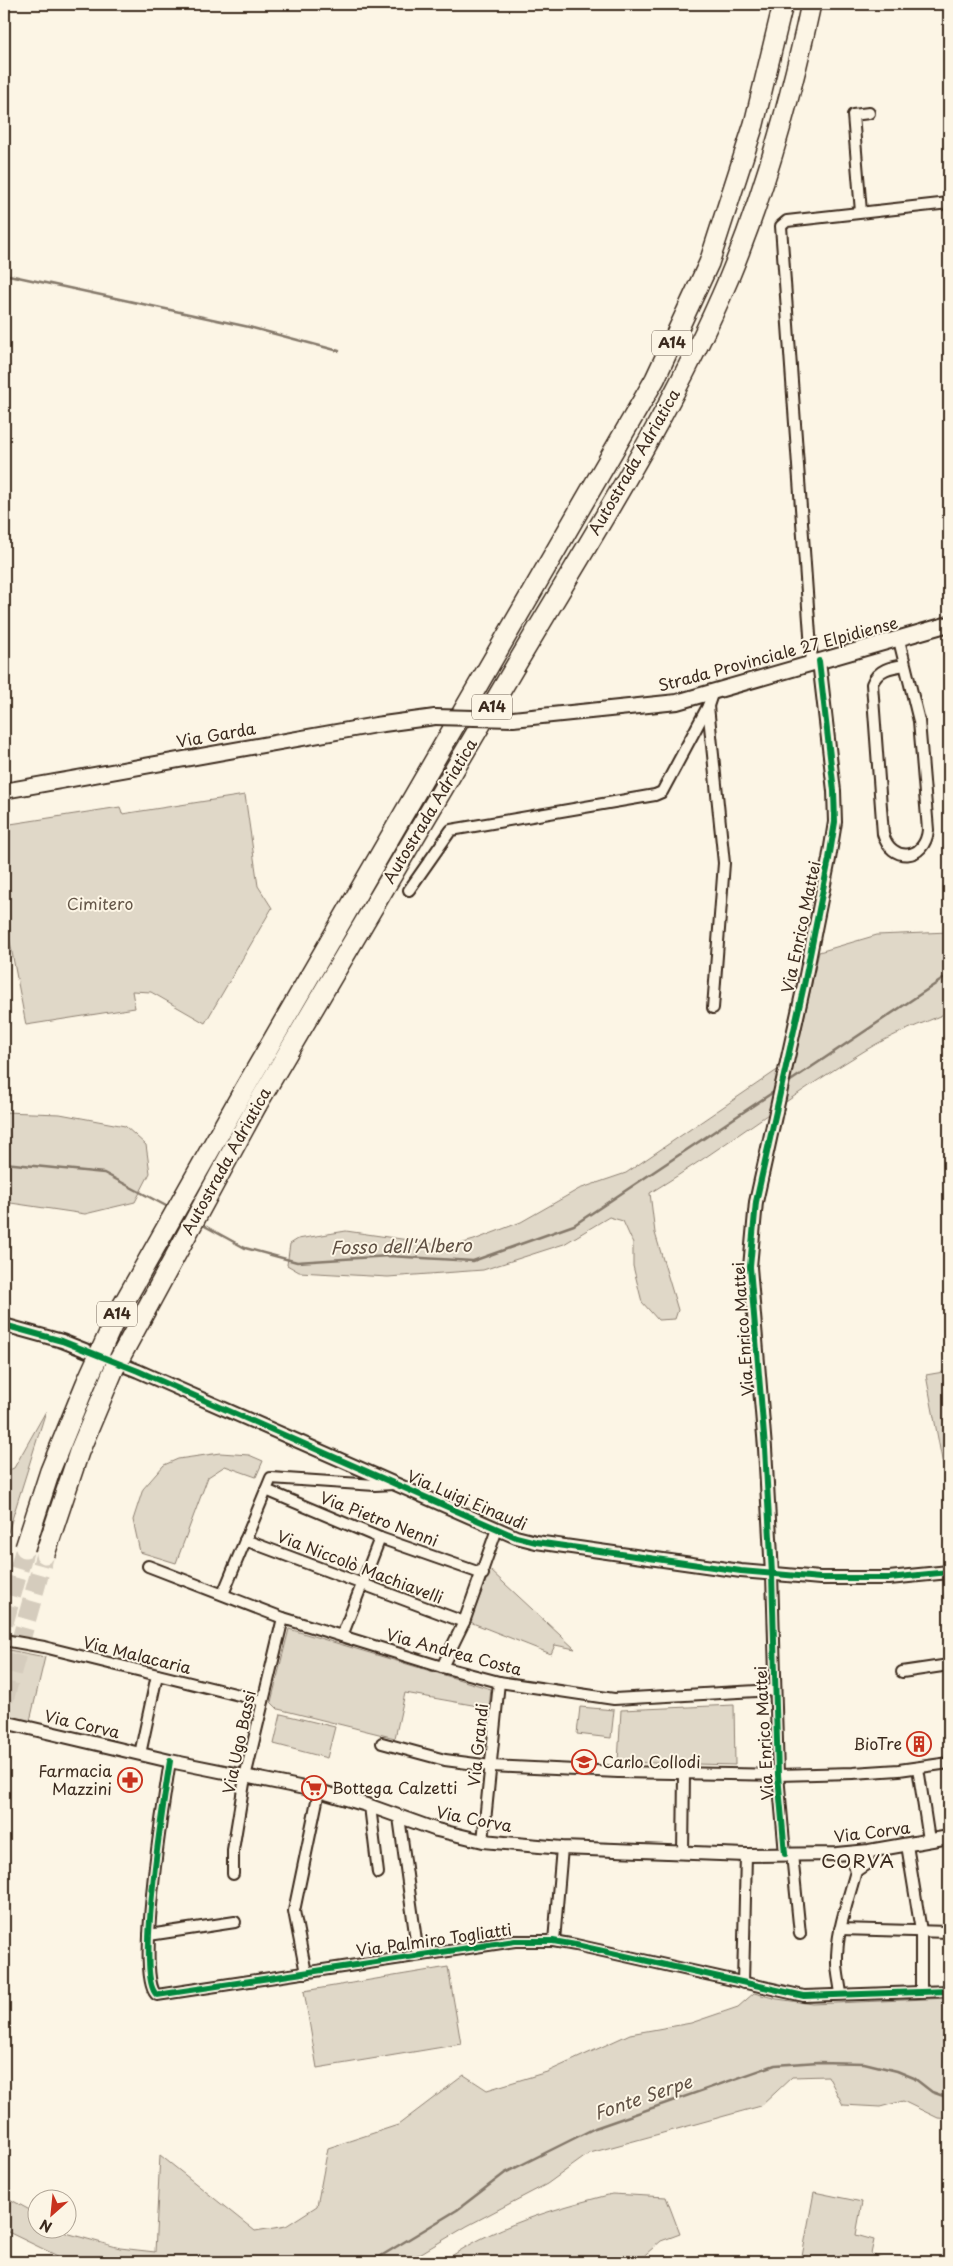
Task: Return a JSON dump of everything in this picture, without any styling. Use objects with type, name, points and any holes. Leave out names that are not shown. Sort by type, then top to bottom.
[{"type":"highway","name":"Autostrada Adriatica","points":[[45,1554],[79,1452],[114,1369],[249,1100],[655,380],[709,263],[754,124],[783,4]]},
{"type":"highway","name":"Autostrada Adriatica","points":[[25,1548],[50,1471],[86,1383],[117,1315],[608,509],[682,378],[729,278],[756,208],[781,129],[812,4]]},
{"type":"main road","name":"Strada Provinciale 27 Elpidiense","points":[[435,717],[513,719],[710,700],[816,662],[899,640],[949,624]]},
{"type":"main road","name":"Via Garda","points":[[4,791],[376,724],[435,717]]},
{"type":"street","points":[[861,212],[853,115],[869,113]]},
{"type":"street","points":[[816,662],[781,226],[787,221],[949,203]]},
{"type":"street","points":[[899,640],[919,721],[928,830],[927,839],[923,847],[908,855],[898,854],[891,849],[885,842],[883,834],[872,684],[874,678],[882,671],[905,665]]},
{"type":"street","name":"Via Enrico Mattei","points":[[800,1934],[778,1775],[772,1574],[750,1267],[756,1202],[819,913],[835,822],[834,791],[816,662]]},
{"type":"street","points":[[409,890],[451,830],[646,797],[662,792],[710,700]]},
{"type":"street","points":[[710,700],[724,863],[713,1008]]},
{"type":"street","name":"Via Luigi Einaudi","points":[[4,1325],[62,1341],[138,1371],[497,1530],[536,1542],[772,1574],[820,1578],[881,1578],[949,1572]]},
{"type":"street","name":"Via Luigi Einaudi","points":[[266,1490],[271,1478],[375,1485],[395,1484]]},
{"type":"street","points":[[223,1594],[266,1490]]},
{"type":"street","name":"Via Pietro Nenni","points":[[266,1490],[380,1538],[482,1574]]},
{"type":"street","points":[[442,1667],[464,1622],[497,1530]]},
{"type":"street","points":[[342,1636],[380,1538]]},
{"type":"street","name":"Via Niccolò Machiavelli","points":[[245,1540],[464,1622]]},
{"type":"street","name":"Via Andrea Costa","points":[[148,1566],[283,1618],[442,1667],[499,1682],[614,1699],[775,1690]]},
{"type":"street","name":"Via Ugo Bassi","points":[[233,1874],[233,1850],[245,1777],[283,1618]]},
{"type":"street","name":"Via Malacaria","points":[[4,1640],[44,1647],[263,1701]]},
{"type":"street","points":[[902,1672],[949,1665]]},
{"type":"street","points":[[140,1754],[157,1675]]},
{"type":"street","name":"Via Grandi","points":[[483,1841],[499,1682]]},
{"type":"street","name":"Via Corva","points":[[4,1722],[170,1761],[319,1791],[370,1806],[437,1830],[483,1841],[562,1848],[746,1855],[849,1853],[949,1837]]},
{"type":"street","points":[[382,1744],[445,1760],[491,1766],[684,1774],[778,1775],[853,1773],[918,1768],[949,1763]]},
{"type":"street","name":"Via Palmiro Togliatti","points":[[170,1761],[157,1848],[149,1935],[151,1986],[156,1995],[515,1941],[554,1941],[804,1996],[949,1991]]},
{"type":"street","points":[[918,1768],[929,1840]]},
{"type":"street","points":[[684,1774],[684,1852]]},
{"type":"street","points":[[306,1973],[294,1911],[319,1791]]},
{"type":"street","points":[[370,1806],[378,1874]]},
{"type":"street","points":[[399,1817],[418,1955]]},
{"type":"street","points":[[907,1845],[921,1931],[922,1991]]},
{"type":"street","points":[[554,1941],[562,1848]]},
{"type":"street","points":[[856,1871],[868,1863],[869,1850]]},
{"type":"street","points":[[842,1994],[837,1964],[840,1930],[856,1871],[849,1853]]},
{"type":"street","points":[[743,1983],[746,1855]]},
{"type":"street","points":[[149,1935],[235,1922]]},
{"type":"street","points":[[840,1930],[949,1932]]},
{"type":"green space","name":"Cimitero","points":[[245,795],[258,886],[272,908],[205,1023],[151,992],[132,991],[135,1008],[26,1025],[6,921],[4,921],[4,825],[120,807],[122,814]]},
{"type":"green space","points":[[949,932],[949,1012],[897,1034],[866,1050],[650,1193],[655,1233],[678,1310],[675,1319],[658,1320],[642,1302],[633,1266],[633,1243],[623,1221],[609,1217],[564,1244],[483,1270],[388,1277],[299,1272],[287,1265],[290,1244],[298,1239],[346,1231],[429,1243],[446,1248],[474,1240],[521,1222],[579,1189],[626,1173],[795,1058],[819,952],[877,935]]},
{"type":"green space","points":[[4,1112],[60,1114],[125,1126],[146,1145],[150,1173],[135,1202],[85,1214],[4,1202]]},
{"type":"green space","points":[[949,1371],[949,1497],[926,1375]]},
{"type":"green space","points":[[46,1411],[4,1545],[4,1472],[14,1468]]},
{"type":"green space","points":[[220,1453],[249,1455],[263,1461],[256,1477],[225,1466],[208,1477],[176,1563],[140,1552],[133,1520],[143,1489],[164,1465],[178,1459]]},
{"type":"green space","points":[[490,1570],[575,1649],[555,1645],[551,1654],[470,1622]]},
{"type":"green space","points":[[289,1629],[491,1689],[489,1708],[405,1693],[395,1738],[278,1709],[271,1702]]},
{"type":"green space","points":[[4,1649],[45,1657],[30,1721],[4,1715]]},
{"type":"green space","points":[[734,1705],[735,1765],[618,1762],[621,1710]]},
{"type":"green space","points":[[580,1707],[614,1710],[611,1738],[577,1734]]},
{"type":"green space","points":[[281,1714],[335,1727],[327,1758],[274,1744]]},
{"type":"green space","points":[[448,1967],[461,2044],[317,2068],[304,1991]]},
{"type":"green space","points":[[754,1993],[777,1999],[813,2004],[949,1998],[949,2119],[938,2118],[903,2101],[880,2107],[843,2105],[828,2076],[792,2077],[761,2106],[590,2153],[547,2184],[467,2226],[406,2262],[70,2262],[4,2230],[4,2196],[28,2209],[28,2238],[78,2238],[78,2236],[120,2248],[155,2252],[160,2155],[255,2231],[286,2226],[317,2206],[328,2148],[398,2125],[464,2075],[487,2090],[547,2072],[630,2034],[691,2023],[738,2007]]},
{"type":"green space","points":[[814,2192],[862,2202],[856,2235],[874,2240],[871,2254],[887,2262],[801,2262]]},
{"type":"green space","points":[[612,2194],[666,2197],[680,2234],[661,2241],[639,2260],[631,2262],[443,2262],[482,2238],[524,2220]]},
{"type":"waterway","points":[[4,274],[249,327],[339,351]]},
{"type":"waterway","name":"Fosso dell'Albero","points":[[786,1084],[949,975]]},
{"type":"waterway","name":"Fosso dell'Albero","points":[[201,1224],[245,1248],[297,1262],[389,1256],[473,1261],[574,1225],[775,1091]]},
{"type":"waterway","name":"Fosso dell'Albero","points":[[4,1163],[104,1173],[170,1208]]},
{"type":"waterway","name":"Fonte Serpe","points":[[371,2262],[457,2210],[505,2173],[595,2128],[775,2065],[818,2062],[864,2063],[897,2071],[914,2078],[932,2092],[949,2098]]},
{"type":"tunnel","points":[[4,1623],[25,1548]]},
{"type":"tunnel","points":[[4,1700],[45,1554]]},
{"type":"cycle path","points":[[785,1854],[778,1775],[772,1574],[765,1448],[750,1267],[756,1202],[804,985],[835,822],[834,791],[819,661]]},
{"type":"cycle path","points":[[4,1325],[62,1341],[138,1371],[516,1537],[536,1542],[741,1571],[820,1578],[889,1578],[949,1572]]},
{"type":"cycle path","points":[[170,1761],[153,1884],[150,1923],[149,1957],[151,1982],[157,1995],[515,1941],[553,1941],[576,1945],[804,1996],[949,1991]]},
{"type":"place","name":"BioTre","points":[[919,1744]]},
{"type":"place","name":"Carlo Collodi","points":[[584,1762]]},
{"type":"place","name":"Farmacia Mazzini","points":[[130,1780]]},
{"type":"place","name":"Bottega Calzetti","points":[[314,1788]]},
{"type":"district","name":"CORVA","points":[[858,1861]]}]
